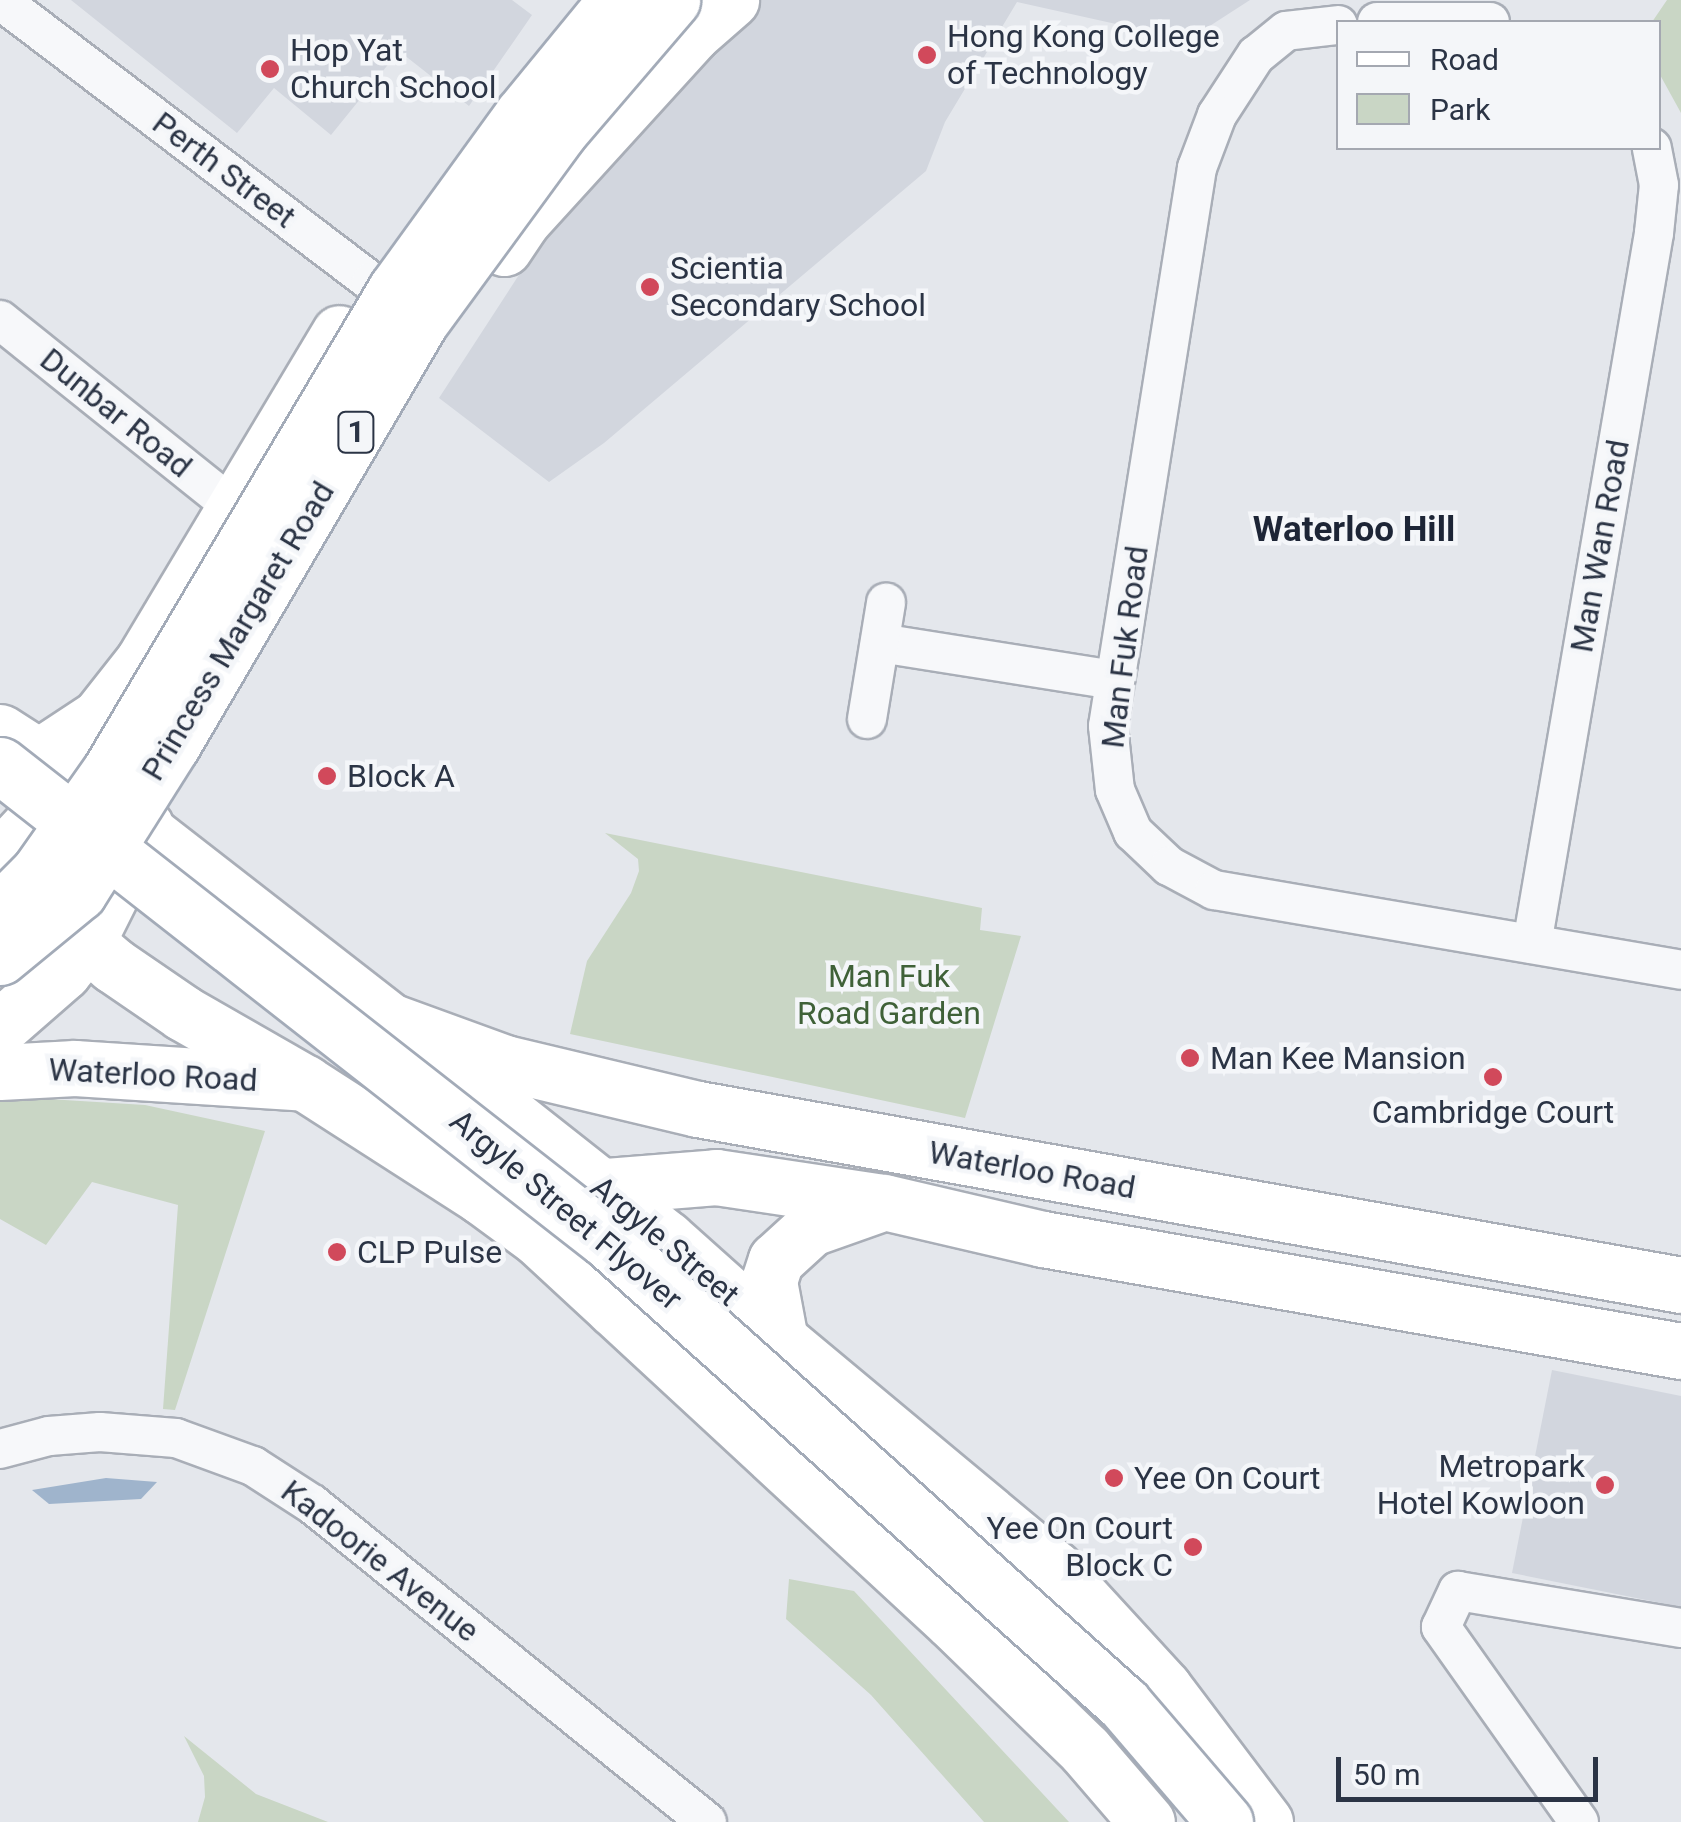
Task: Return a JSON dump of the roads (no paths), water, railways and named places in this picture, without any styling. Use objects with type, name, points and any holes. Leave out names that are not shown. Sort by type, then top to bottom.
[{"type":"main road","name":"Princess Margaret Road","points":[[9,760],[99,717],[143,661],[232,506],[371,282],[488,116],[583,0]]},
{"type":"main road","name":"Princess Margaret Road","points":[[0,911],[38,873],[110,771],[396,289],[522,114],[616,0]]},
{"type":"main road","name":"Princess Margaret Road","points":[[87,942],[125,818],[522,221],[696,8]]},
{"type":"main road","name":"Princess Margaret Road","points":[[0,957],[78,892],[172,745],[423,318],[559,132],[696,8]]},
{"type":"main road","name":"Argyle Street","points":[[9,760],[125,818],[390,1021],[533,1138],[602,1186],[1055,1569],[1164,1688],[1265,1822]]},
{"type":"main road","name":"Argyle Street Flyover","points":[[9,760],[608,1241],[1124,1704],[1225,1822]]},
{"type":"main road","points":[[0,858],[37,818],[82,798],[125,818]]},
{"type":"main road","name":"Argyle Street Flyover","points":[[0,802],[591,1262],[675,1334],[1104,1723],[1190,1822]]},
{"type":"main road","points":[[0,870],[113,966],[184,1013],[324,1093],[538,1238],[952,1621],[1085,1750],[1146,1822]]},
{"type":"main road","points":[[0,1027],[63,972],[87,942]]},
{"type":"main road","name":"Waterloo Road","points":[[0,1072],[55,1067],[394,1101],[406,1092],[414,1072],[390,1021]]},
{"type":"main road","name":"Waterloo Road","points":[[390,1021],[505,1063],[698,1109],[1681,1286]]},
{"type":"main road","points":[[614,1308],[602,1186],[642,1148],[698,1109]]},
{"type":"main road","name":"Waterloo Road","points":[[481,1196],[716,1176],[884,1202],[1042,1240],[1681,1351]]},
{"type":"main road","points":[[780,1340],[769,1281],[776,1260],[811,1228],[884,1202]]},
{"type":"street","name":"Perth Street","points":[[0,0],[371,282],[410,327],[426,360]]},
{"type":"street","name":"Man Fuk Road","points":[[1336,24],[1286,31],[1256,55],[1217,115],[1197,168],[1114,680],[1108,726],[1114,790],[1133,832],[1169,866],[1214,890],[1681,970]]},
{"type":"street","name":"Man Wan Road","points":[[1532,944],[1654,233],[1659,185],[1652,150]]},
{"type":"street","name":"Dunbar Road","points":[[0,320],[232,506]]},
{"type":"street","points":[[867,719],[886,604]]},
{"type":"street","points":[[880,642],[1114,680]]},
{"type":"street","name":"Kadoorie Avenue","points":[[0,1449],[50,1436],[116,1433],[176,1438],[253,1466],[312,1504],[706,1822]]},
{"type":"street","points":[[1579,1822],[1441,1626],[1458,1590],[1681,1628]]},
{"type":"water","points":[[106,1478],[157,1482],[141,1499],[49,1504],[32,1490]]},
{"type":"place","name":"Hong Kong College of Technology","points":[[927,55]]},
{"type":"place","name":"Hop Yat Church School","points":[[270,69]]},
{"type":"place","name":"Scientia Secondary School","points":[[650,287]]},
{"type":"place","name":"Block A","points":[[327,776]]},
{"type":"place","name":"Man Kee Mansion","points":[[1190,1058]]},
{"type":"place","name":"Cambridge Court","points":[[1493,1077]]},
{"type":"place","name":"CLP Pulse","points":[[337,1252]]},
{"type":"place","name":"Yee On Court","points":[[1114,1478]]},
{"type":"place","name":"Metropark Hotel Kowloon","points":[[1605,1485]]},
{"type":"place","name":"Yee On Court Block C","points":[[1193,1547]]},
{"type":"district","name":"Waterloo Hill","points":[[1354,530]]},
{"type":"park label","name":"Man Fuk Road Garden","points":[[889,996]]}]
